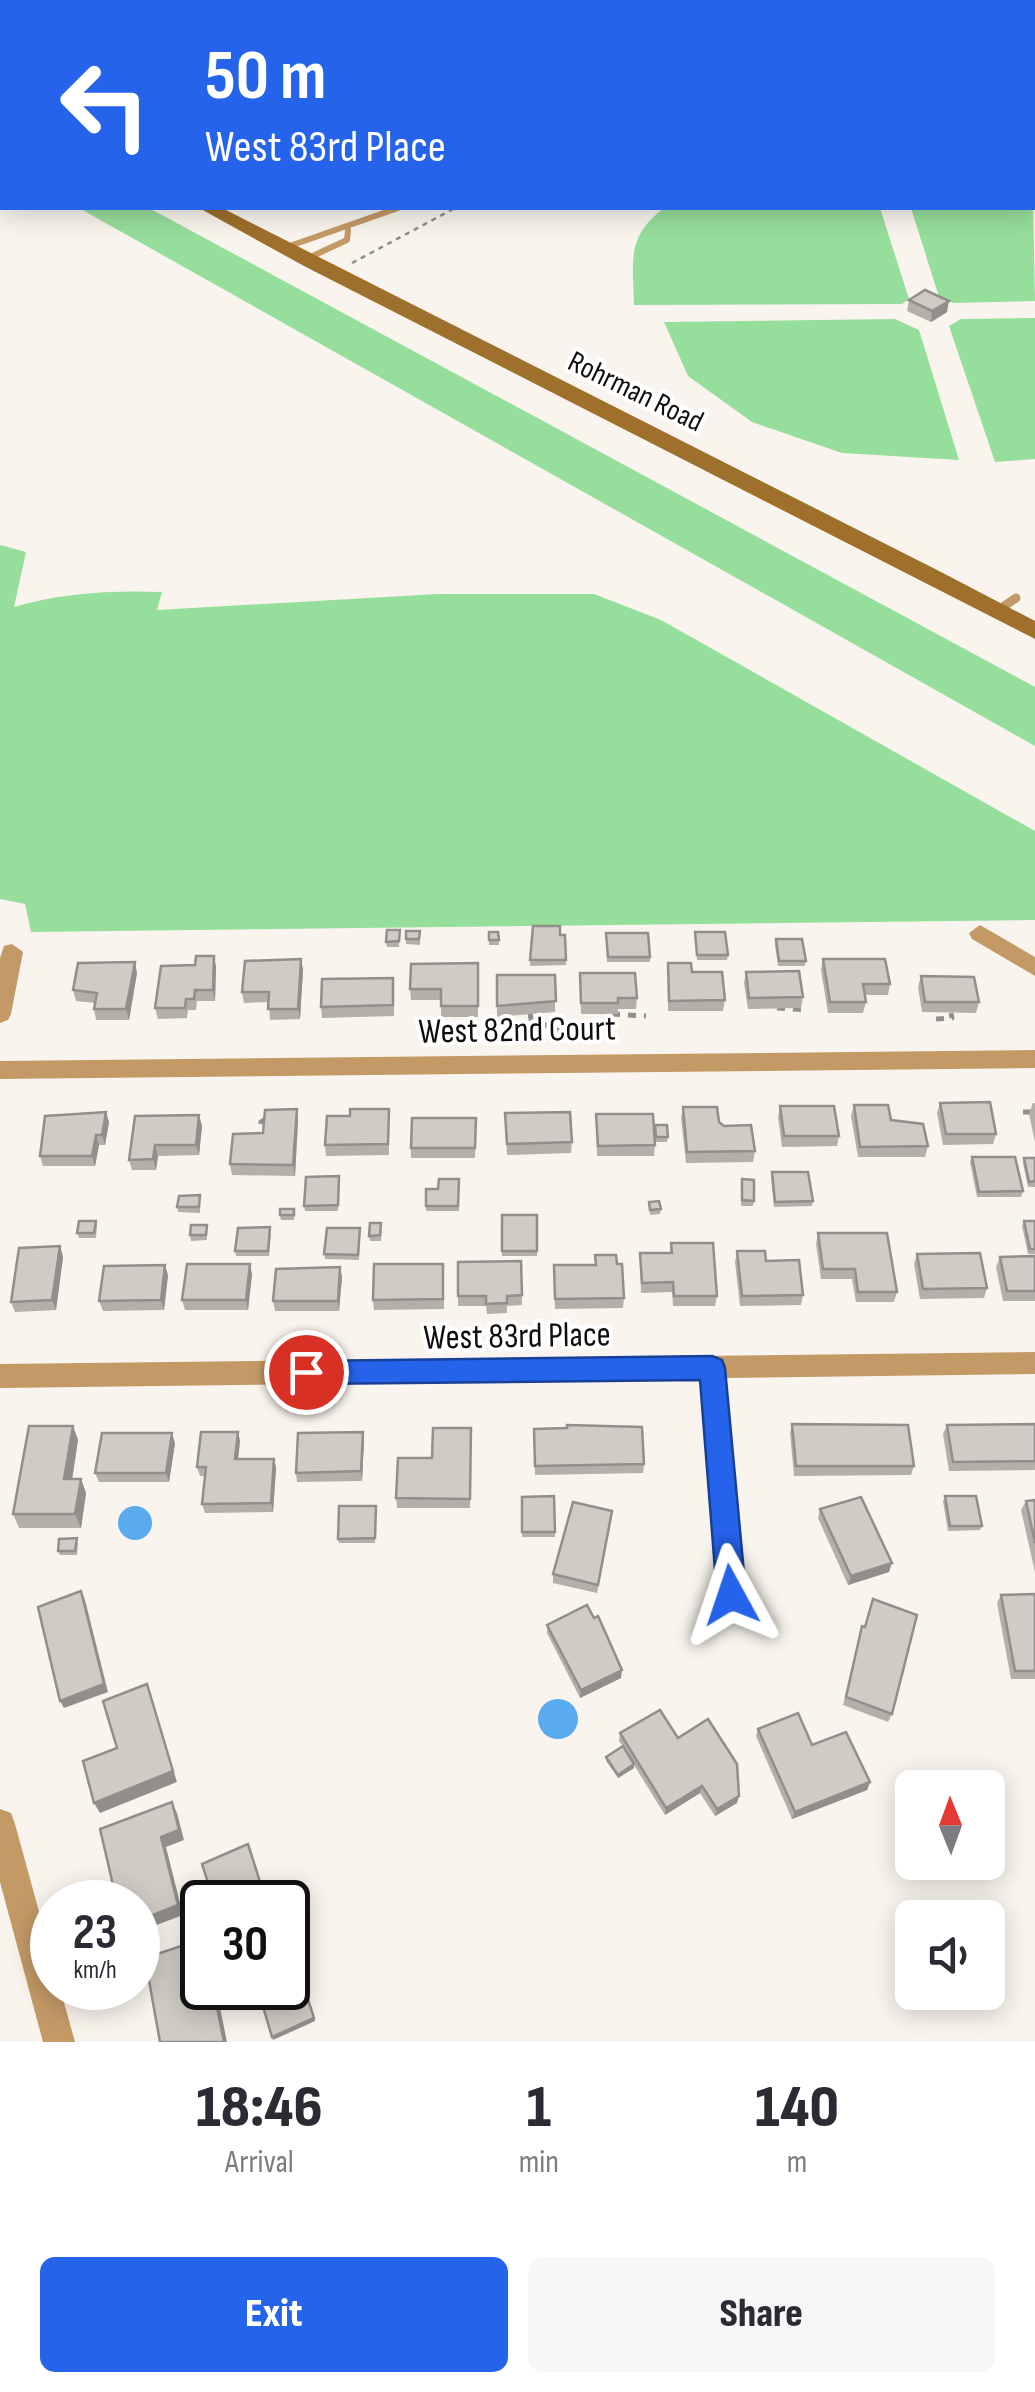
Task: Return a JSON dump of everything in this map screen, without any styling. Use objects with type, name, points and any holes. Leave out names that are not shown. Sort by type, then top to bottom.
[{"type":"street","name":"Rohrman Road","points":[[212,210],[455,337],[1007,605],[1035,631]]},
{"type":"street","points":[[980,933],[1035,968]]},
{"type":"street","points":[[0,1014],[12,952]]},
{"type":"street","name":"West 82nd Court","points":[[0,1070],[1035,1058]]},
{"type":"street","name":"West 83rd Place","points":[[0,1376],[1035,1363]]},
{"type":"street","points":[[712,1368],[731,1595]]},
{"type":"street","points":[[0,1824],[59,2042]]},
{"type":"lane","points":[[284,248],[332,230],[348,230],[393,210]]},
{"type":"lane","points":[[306,259],[346,240],[348,230]]},
{"type":"path","points":[[350,264],[450,210]]},
{"type":"path","points":[[777,1008],[807,1010]]},
{"type":"path","points":[[530,1012],[531,1019],[560,1031]]},
{"type":"path","points":[[936,1019],[952,1018],[951,1013]]},
{"type":"path","points":[[612,1014],[646,1016]]},
{"type":"path","points":[[1023,1112],[1035,1112]]},
{"type":"path","points":[[258,1144],[263,1119],[283,1114]]},
{"type":"green space","points":[[83,210],[153,210],[1035,687],[1035,746]]},
{"type":"green space","points":[[662,210],[881,210],[909,299],[902,304],[634,305],[634,251],[652,219]]},
{"type":"green space","points":[[912,210],[1033,210],[1035,301],[953,303],[939,297]]},
{"type":"green space","points":[[1035,318],[1035,459],[995,462],[949,326],[961,319]]},
{"type":"green space","points":[[895,319],[919,330],[959,460],[842,453],[752,422],[688,376],[664,322]]},
{"type":"green space","points":[[0,545],[26,552],[14,607],[68,596],[124,592],[162,592],[157,610],[438,594],[594,594],[661,620],[1035,831],[1035,920],[31,932],[25,904],[0,899]]},
{"type":"water","points":[[135,1506],[147,1511],[152,1523],[147,1535],[135,1540],[123,1535],[118,1523],[123,1511]]},
{"type":"water","points":[[558,1699],[572,1705],[578,1719],[572,1733],[558,1739],[544,1733],[538,1719],[544,1705]]},
{"type":"building","points":[[925,290],[949,301],[932,311],[909,300]]},
{"type":"building","points":[[533,926],[560,926],[560,935],[565,935],[566,960],[530,960]]},
{"type":"building","points":[[387,930],[400,930],[399,941],[386,942]]},
{"type":"building","points":[[406,931],[420,931],[419,939],[406,939]]},
{"type":"building","points":[[489,932],[498,932],[499,940],[489,940]]},
{"type":"building","points":[[695,932],[725,932],[728,955],[697,955]]},
{"type":"building","points":[[606,933],[648,933],[650,957],[608,957]]},
{"type":"building","points":[[776,939],[802,939],[806,961],[779,961]]},
{"type":"building","points":[[196,956],[214,956],[213,990],[195,990],[194,999],[186,999],[185,1008],[155,1008],[161,966],[195,965]]},
{"type":"building","points":[[301,959],[298,1009],[268,1009],[269,992],[242,992],[245,961]]},
{"type":"building","points":[[823,959],[885,959],[890,984],[863,984],[866,1002],[830,1002]]},
{"type":"building","points":[[135,962],[126,1009],[94,1009],[97,993],[73,990],[78,963]]},
{"type":"building","points":[[478,963],[478,1006],[441,1006],[441,989],[410,989],[411,964]]},
{"type":"building","points":[[668,963],[691,963],[692,972],[722,972],[725,1000],[669,1001]]},
{"type":"building","points":[[799,971],[803,997],[749,998],[746,972]]},
{"type":"building","points":[[580,973],[635,973],[637,998],[618,998],[618,1003],[581,1003]]},
{"type":"building","points":[[497,975],[555,975],[556,1001],[497,1006]]},
{"type":"building","points":[[921,976],[974,977],[979,1002],[925,1002]]},
{"type":"building","points":[[393,978],[393,1005],[321,1007],[322,979]]},
{"type":"building","points":[[990,1102],[996,1134],[946,1134],[940,1103]]},
{"type":"building","points":[[854,1105],[888,1105],[891,1120],[923,1124],[928,1146],[860,1147]]},
{"type":"building","points":[[780,1106],[834,1106],[839,1136],[784,1136]]},
{"type":"building","points":[[683,1107],[717,1107],[719,1122],[724,1126],[751,1125],[755,1151],[687,1152]]},
{"type":"building","points":[[297,1109],[293,1165],[230,1164],[233,1134],[263,1133],[265,1110]]},
{"type":"building","points":[[350,1109],[389,1109],[388,1144],[325,1145],[327,1116],[350,1116]]},
{"type":"building","points":[[106,1112],[102,1135],[96,1135],[92,1156],[40,1156],[45,1116]]},
{"type":"building","points":[[570,1112],[572,1142],[507,1144],[505,1113]]},
{"type":"building","points":[[596,1114],[653,1114],[655,1145],[598,1146]]},
{"type":"building","points":[[199,1115],[196,1145],[155,1145],[153,1159],[129,1160],[135,1116]]},
{"type":"building","points":[[412,1118],[476,1118],[475,1148],[411,1148]]},
{"type":"building","points":[[655,1125],[667,1125],[668,1137],[656,1137]]},
{"type":"building","points":[[972,1157],[1015,1157],[1023,1191],[979,1192]]},
{"type":"building","points":[[1024,1158],[1035,1158],[1035,1181],[1029,1182]]},
{"type":"building","points":[[772,1172],[808,1172],[813,1201],[775,1202]]},
{"type":"building","points":[[339,1176],[338,1205],[304,1206],[306,1177]]},
{"type":"building","points":[[439,1179],[459,1179],[458,1206],[426,1206],[426,1189],[438,1189]]},
{"type":"building","points":[[742,1179],[754,1180],[754,1201],[742,1200]]},
{"type":"building","points":[[200,1195],[199,1207],[177,1207],[179,1196]]},
{"type":"building","points":[[659,1201],[661,1209],[650,1210],[649,1202]]},
{"type":"building","points":[[280,1209],[294,1209],[294,1215],[280,1215]]},
{"type":"building","points":[[502,1215],[537,1215],[537,1251],[502,1251]]},
{"type":"building","points":[[79,1221],[96,1221],[94,1233],[77,1233]]},
{"type":"building","points":[[1024,1221],[1035,1221],[1035,1249],[1030,1249]]},
{"type":"building","points":[[370,1223],[381,1223],[380,1235],[369,1236]]},
{"type":"building","points":[[191,1225],[207,1225],[206,1235],[190,1235]]},
{"type":"building","points":[[270,1227],[268,1251],[235,1251],[238,1228]]},
{"type":"building","points":[[327,1228],[360,1228],[358,1255],[324,1254]]},
{"type":"building","points":[[818,1233],[887,1233],[897,1292],[858,1292],[855,1269],[823,1269]]},
{"type":"building","points":[[671,1243],[713,1243],[717,1296],[674,1296],[673,1282],[642,1283],[640,1253],[672,1253]]},
{"type":"building","points":[[60,1246],[52,1300],[11,1302],[19,1248]]},
{"type":"building","points":[[737,1251],[765,1251],[766,1261],[799,1260],[803,1295],[742,1296]]},
{"type":"building","points":[[980,1253],[987,1288],[923,1289],[917,1254]]},
{"type":"building","points":[[595,1255],[616,1255],[617,1264],[622,1264],[624,1298],[555,1299],[554,1265],[596,1265]]},
{"type":"building","points":[[1035,1256],[1035,1291],[1007,1291],[1000,1257]]},
{"type":"building","points":[[521,1261],[522,1295],[507,1296],[507,1303],[486,1304],[486,1296],[458,1296],[458,1262]]},
{"type":"building","points":[[187,1264],[250,1264],[246,1300],[182,1300]]},
{"type":"building","points":[[374,1264],[443,1264],[443,1299],[373,1300]]},
{"type":"building","points":[[165,1265],[161,1300],[99,1301],[104,1266]]},
{"type":"building","points":[[340,1267],[338,1301],[273,1301],[276,1269]]},
{"type":"building","points":[[792,1424],[908,1425],[914,1466],[796,1466]]},
{"type":"building","points":[[1035,1424],[1035,1461],[953,1462],[947,1425]]},
{"type":"building","points":[[567,1425],[642,1427],[644,1464],[535,1466],[534,1429]]},
{"type":"building","points":[[29,1426],[73,1426],[64,1479],[81,1479],[75,1514],[13,1514]]},
{"type":"building","points":[[433,1428],[471,1428],[470,1499],[396,1498],[398,1458],[432,1458]]},
{"type":"building","points":[[201,1432],[238,1432],[235,1459],[274,1459],[271,1503],[202,1504],[206,1467],[197,1467]]},
{"type":"building","points":[[363,1432],[361,1471],[296,1473],[298,1433]]},
{"type":"building","points":[[102,1433],[172,1433],[166,1473],[95,1473]]},
{"type":"building","points":[[554,1496],[555,1532],[522,1532],[522,1497]]},
{"type":"building","points":[[945,1496],[976,1496],[982,1526],[950,1526]]},
{"type":"building","points":[[861,1497],[892,1563],[851,1576],[820,1509]]},
{"type":"building","points":[[1035,1500],[1035,1543],[1026,1501]]},
{"type":"building","points":[[573,1502],[612,1511],[598,1585],[553,1574]]},
{"type":"building","points":[[339,1506],[376,1506],[375,1538],[338,1539]]},
{"type":"building","points":[[77,1538],[75,1551],[58,1551],[59,1539]]},
{"type":"building","points":[[81,1591],[104,1684],[60,1701],[38,1607]]},
{"type":"building","points":[[1035,1594],[1035,1671],[1015,1671],[1001,1595]]},
{"type":"building","points":[[873,1599],[917,1615],[892,1714],[846,1697],[862,1626],[865,1627]]},
{"type":"building","points":[[587,1605],[594,1618],[598,1616],[622,1670],[581,1690],[547,1625]]},
{"type":"building","points":[[147,1684],[173,1771],[94,1803],[83,1761],[117,1748],[103,1701]]},
{"type":"building","points":[[660,1710],[678,1738],[708,1719],[737,1764],[739,1796],[717,1809],[702,1786],[666,1808],[620,1733]]},
{"type":"building","points":[[798,1713],[812,1745],[846,1732],[870,1782],[795,1812],[758,1729]]},
{"type":"building","points":[[623,1746],[634,1764],[618,1775],[606,1757]]},
{"type":"building","points":[[172,1802],[179,1830],[161,1837],[178,1905],[160,1912],[160,1880],[112,1880],[100,1829]]},
{"type":"building","points":[[248,1844],[259,1880],[207,1880],[202,1864]]},
{"type":"building","points":[[180,1946],[180,2010],[217,2010],[224,2042],[160,2042],[154,2010],[160,2010],[160,1953]]},
{"type":"building","points":[[310,2005],[314,2018],[272,2037],[264,2010],[310,2010]]},
{"type":"route","points":[[306,1372],[712,1368],[731,1595]]}]
